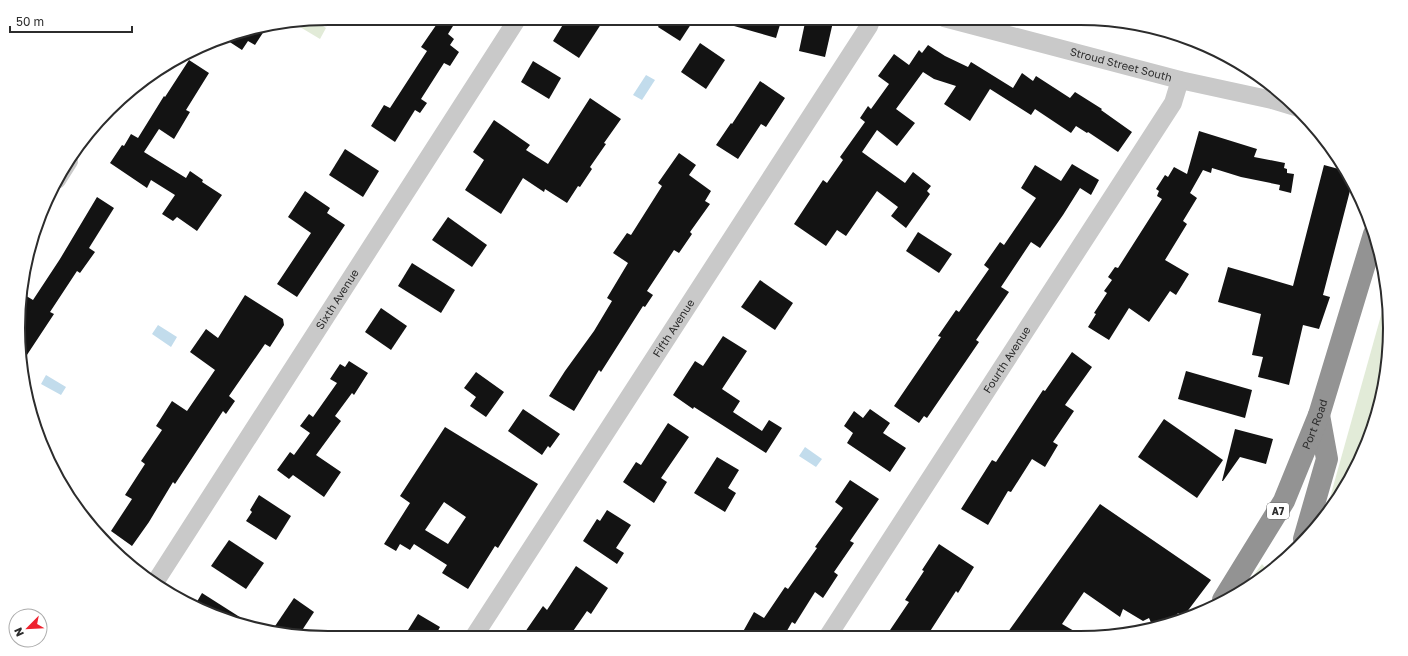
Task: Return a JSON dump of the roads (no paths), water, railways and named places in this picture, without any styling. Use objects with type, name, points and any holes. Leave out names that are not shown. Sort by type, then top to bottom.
[{"type":"highway","name":"Port Road","points":[[1228,592],[1284,501],[1319,415],[1371,244]]},
{"type":"highway","points":[[1307,529],[1327,459],[1319,415]]},
{"type":"street","name":"Sixth Avenue","points":[[158,578],[513,25]]},
{"type":"street","name":"Fifth Avenue","points":[[478,631],[865,33],[869,25]]},
{"type":"street","name":"Stroud Street South","points":[[976,25],[1180,80],[1273,95]]},
{"type":"street","name":"Fourth Avenue","points":[[831,631],[1173,103],[1180,80]]},
{"type":"water","points":[[646,75],[655,80],[642,100],[633,95]]},
{"type":"water","points":[[158,325],[177,337],[171,347],[152,334]]},
{"type":"water","points":[[46,375],[66,387],[61,395],[41,384]]},
{"type":"water","points":[[805,447],[822,459],[816,467],[799,456]]}]
